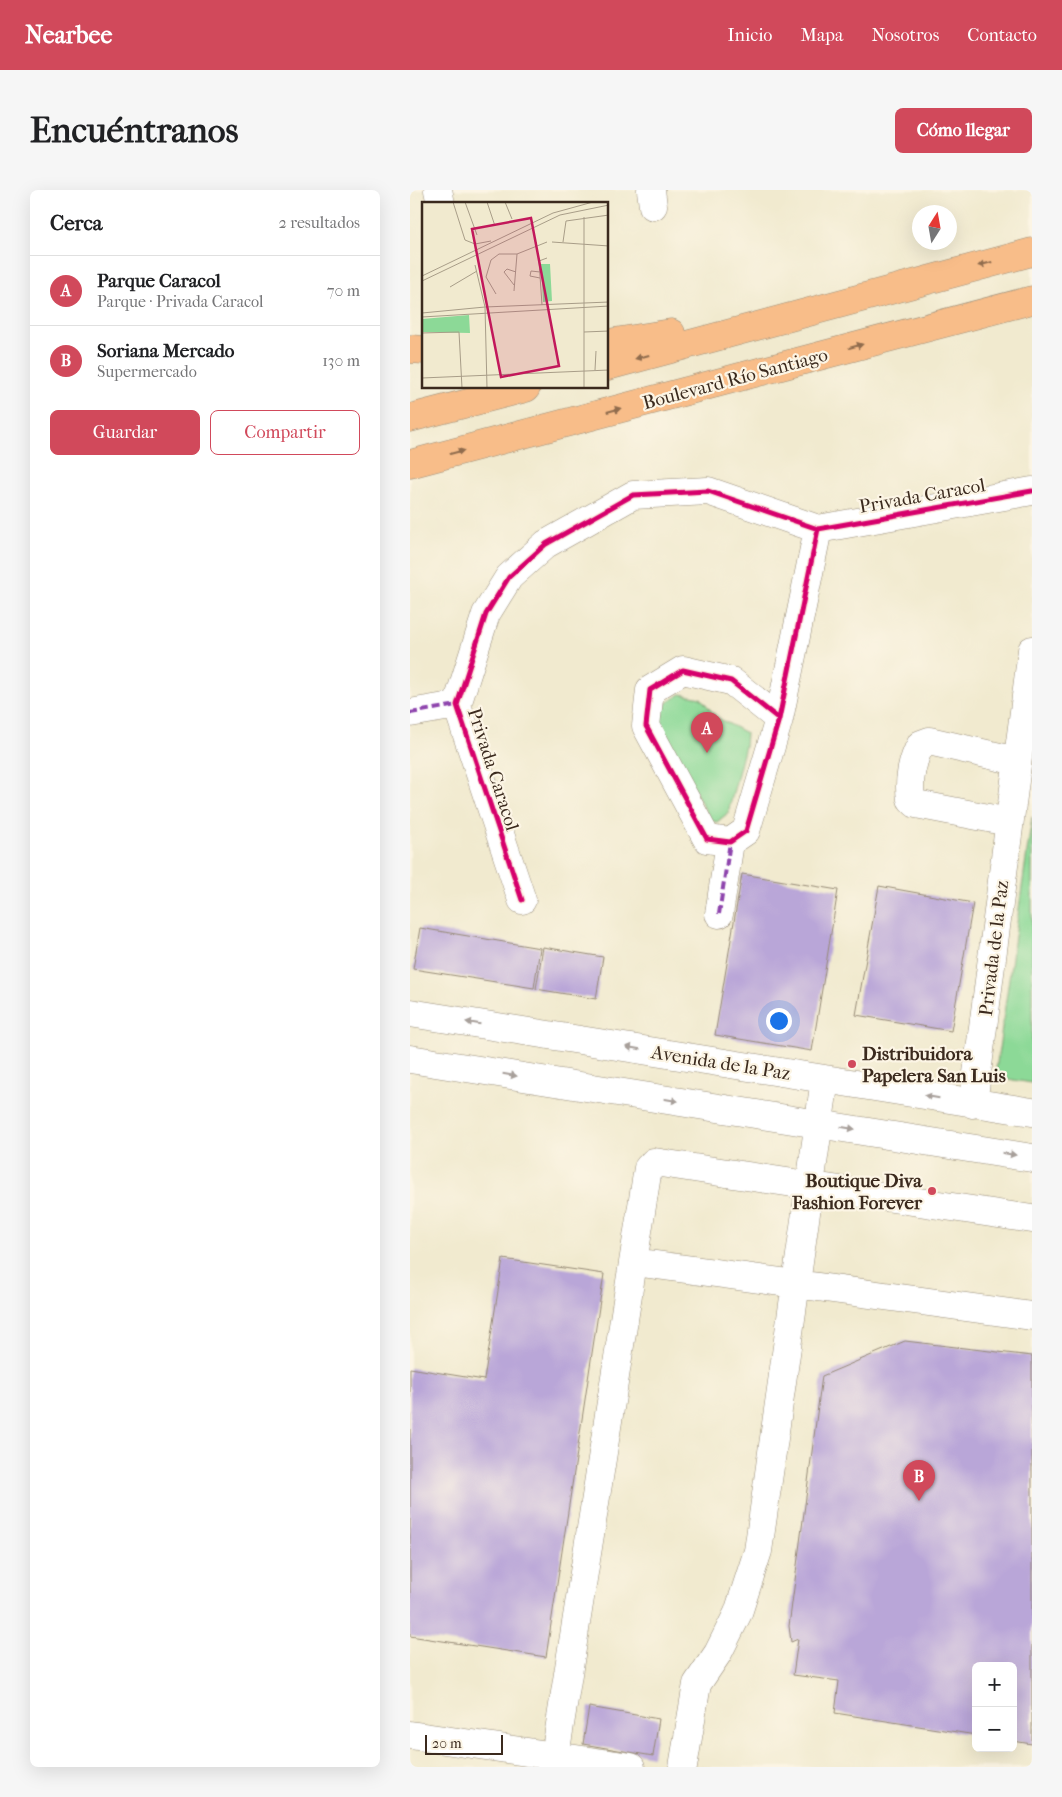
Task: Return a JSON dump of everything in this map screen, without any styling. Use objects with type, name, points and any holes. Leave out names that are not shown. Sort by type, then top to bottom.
[{"type":"main road","points":[[609,366],[1032,252]]},
{"type":"main road","name":"Boulevard Río Santiago","points":[[410,464],[1032,300]]},
{"type":"main road","points":[[609,343],[803,314]]},
{"type":"main road","points":[[410,418],[522,389]]},
{"type":"street","name":"Privada Caracol","points":[[522,900],[457,704],[486,614],[509,577],[546,544],[633,495],[708,491],[818,529],[1032,492]]},
{"type":"street","points":[[779,719],[731,681],[683,670],[650,690],[646,726],[707,839],[730,842],[746,831],[779,719],[818,529]]},
{"type":"street","name":"Privada de la Paz","points":[[973,1104],[1032,650]]},
{"type":"street","name":"Privada Caracol","points":[[410,713],[457,704]]},
{"type":"street","points":[[1009,822],[916,804],[911,799],[909,787],[916,753],[920,744],[929,741],[1017,761]]},
{"type":"street","points":[[720,914],[730,842]]},
{"type":"street","name":"Avenida de la Paz","points":[[410,1013],[1032,1112]]},
{"type":"street","points":[[410,1059],[1032,1158]]},
{"type":"street","points":[[682,1767],[697,1684],[718,1653],[738,1613],[758,1551],[817,1123],[825,1079]]},
{"type":"street","points":[[554,1756],[648,1168],[654,1162],[1032,1219]]},
{"type":"street","points":[[634,1262],[1032,1316]]},
{"type":"street","points":[[410,1735],[631,1767]]},
{"type":"green space","points":[[681,694],[701,698],[716,717],[746,733],[745,746],[728,813],[717,822],[711,821],[658,722],[665,704]]},
{"type":"green space","points":[[1032,817],[1032,1083],[995,1077]]},
{"type":"building","points":[[742,874],[838,890],[812,1051],[715,1035]]},
{"type":"building","points":[[879,886],[973,903],[951,1031],[856,1015]]},
{"type":"building","points":[[420,928],[540,948],[534,988],[413,969]]},
{"type":"building","points":[[543,947],[603,957],[596,999],[536,989]]},
{"type":"building","points":[[503,1259],[604,1274],[546,1657],[410,1636],[410,1368],[484,1380]]},
{"type":"building","points":[[905,1341],[1032,1356],[1032,1744],[1017,1742],[1017,1662],[972,1662],[972,1734],[835,1713],[839,1681],[793,1675],[798,1639],[791,1642],[789,1626],[822,1376]]},
{"type":"building","points":[[589,1707],[659,1719],[653,1756],[583,1744]]},
{"type":"marked path","points":[[410,713],[457,705]]},
{"type":"marked path","points":[[719,914],[730,842]]},
{"type":"cycle path","points":[[522,900],[457,705],[486,614],[509,577],[546,544],[633,495],[708,491],[818,529],[1032,491]]},
{"type":"cycle path","points":[[779,719],[731,681],[683,670],[650,690],[646,726],[707,839],[730,842],[746,831],[779,719],[818,529]]},
{"type":"place","name":"Parque Caracol","points":[[707,753]]},
{"type":"place","name":"Distribuidora Papelera San Luis","points":[[852,1064]]},
{"type":"place","name":"Boutique Diva Fashion Forever","points":[[932,1191]]},
{"type":"place","name":"Soriana Mercado","points":[[919,1501]]}]
